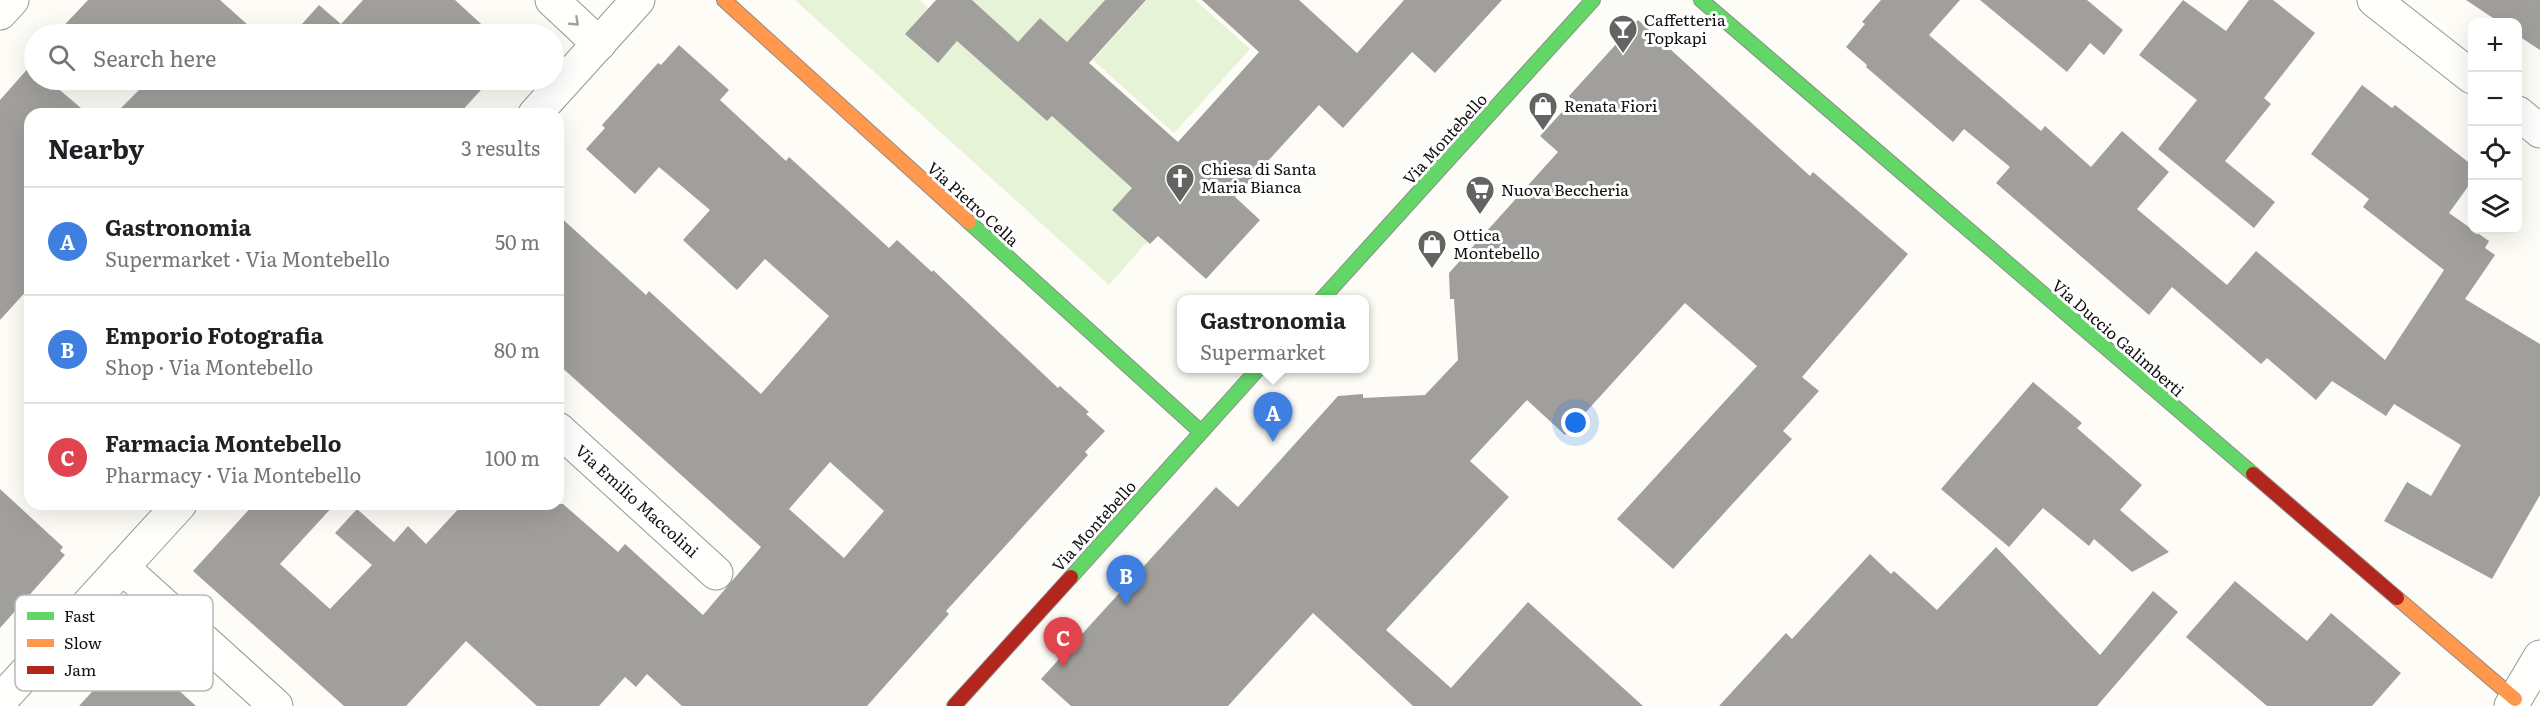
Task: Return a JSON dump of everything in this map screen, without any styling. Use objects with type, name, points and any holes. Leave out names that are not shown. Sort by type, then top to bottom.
[{"type":"street","points":[[0,13],[12,0]]},
{"type":"street","points":[[552,0],[599,44]]},
{"type":"street","points":[[564,82],[638,0]]},
{"type":"street","name":"Via Pietro Cella","points":[[724,0],[1201,432]]},
{"type":"street","name":"Via Montebello","points":[[1326,295],[1593,0]]},
{"type":"street","name":"Via Duccio Galimberti","points":[[1701,0],[2513,703]]},
{"type":"street","points":[[2374,0],[2468,74]]},
{"type":"street","points":[[540,108],[557,90]]},
{"type":"street","points":[[2522,117],[2540,130]]},
{"type":"street","name":"Via Montebello","points":[[954,706],[1255,373]]},
{"type":"street","name":"Via Emilio Maccolini","points":[[564,434],[716,573]]},
{"type":"street","points":[[97,595],[174,510]]},
{"type":"street","points":[[122,567],[153,595]]},
{"type":"street","points":[[213,649],[276,706]]},
{"type":"street","points":[[2513,703],[2540,657]]},
{"type":"street","points":[[0,701],[15,685]]},
{"type":"green space","points":[[795,0],[920,0],[928,8],[906,34],[937,63],[957,41],[1047,121],[1052,116],[1132,188],[1112,210],[1147,242],[1109,285]]},
{"type":"green space","points":[[972,0],[1105,0],[1067,42],[1040,18],[1007,55]]},
{"type":"green space","points":[[1147,0],[1195,0],[1250,49],[1174,133],[1093,60]]},
{"type":"building","points":[[88,0],[220,0],[247,24],[65,24]]},
{"type":"building","points":[[363,0],[455,0],[481,24],[341,24]]},
{"type":"building","points":[[936,0],[972,0],[1018,42],[1040,18],[1067,42],[1105,0],[1146,0],[1089,63],[1178,142],[1259,52],[1202,0],[1299,0],[1357,53],[1404,0],[1502,0],[1435,73],[1412,52],[1343,128],[1319,105],[1235,197],[1260,220],[1206,279],[1158,236],[1150,244],[1112,210],[1132,188],[1052,116],[1047,121],[957,41],[938,63],[905,34]]},
{"type":"building","points":[[1881,0],[1960,0],[1929,35],[2041,131],[2045,126],[2091,167],[2122,131],[2169,172],[2137,209],[2227,285],[2256,251],[2385,360],[2444,270],[2363,207],[2369,199],[2311,154],[2362,85],[2392,108],[2395,105],[2468,162],[2468,187],[2449,213],[2468,226],[2468,234],[2479,234],[2489,241],[2485,248],[2495,255],[2465,299],[2540,344],[2540,495],[2492,579],[2384,521],[2407,482],[2431,496],[2461,445],[2394,404],[2386,416],[2332,381],[2316,400],[2267,358],[2261,364],[2172,287],[2149,315],[1996,183],[2010,167],[1964,129],[1953,142],[1846,47],[1865,24],[1862,22]]},
{"type":"building","points":[[1980,0],[2087,0],[2123,30],[2104,55],[2090,43],[2067,72]]},
{"type":"building","points":[[2183,0],[2226,31],[2249,0],[2273,0],[2315,33],[2264,98],[2271,104],[2225,161],[2275,202],[2254,228],[2158,149],[2197,100],[2139,55]]},
{"type":"building","points":[[2466,0],[2540,0],[2540,50],[2522,38],[2522,18],[2493,18]]},
{"type":"building","points":[[319,5],[341,24],[302,24]]},
{"type":"building","points":[[1638,20],[1810,176],[1813,172],[1908,254],[1802,377],[1819,391],[1783,431],[1792,439],[1673,569],[1617,519],[1757,366],[1685,303],[1565,435],[1527,400],[1470,461],[1509,497],[1386,630],[1451,688],[1528,602],[1643,706],[1413,706],[1313,613],[1228,706],[1071,706],[1041,679],[1216,487],[1238,507],[1338,396],[1363,394],[1363,398],[1425,395],[1458,360],[1454,299],[1450,299],[1449,273],[1558,152],[1540,136],[1572,101],[1569,96]]},
{"type":"building","points":[[679,45],[729,90],[720,100],[786,161],[789,157],[889,248],[897,240],[932,272],[933,270],[1058,388],[1060,386],[1089,412],[1086,414],[1105,431],[1085,452],[1088,455],[946,611],[949,614],[867,706],[682,706],[647,674],[636,687],[625,677],[599,706],[537,706],[466,641],[406,706],[344,706],[193,571],[249,510],[330,510],[280,564],[330,609],[372,565],[335,533],[356,510],[394,542],[408,526],[426,544],[457,510],[564,510],[564,505],[618,552],[625,544],[703,615],[761,547],[564,369],[564,220],[646,295],[649,291],[761,394],[829,316],[765,259],[737,290],[683,240],[710,210],[659,167],[635,194],[586,149],[605,128],[602,125],[658,63],[661,65]],"holes":[[[830,462],[884,511],[844,558],[789,509]]]},
{"type":"building","points":[[24,73],[24,90],[60,90],[81,108],[24,108],[24,294],[0,320],[0,100]]},
{"type":"building","points":[[139,90],[481,90],[464,108],[121,108]]},
{"type":"building","points":[[2033,382],[2082,423],[2077,428],[2142,485],[2120,510],[2169,552],[2132,572],[2094,539],[2089,546],[2043,508],[2009,547],[1941,489]]},
{"type":"building","points":[[0,489],[63,547],[60,551],[65,555],[29,595],[15,595],[15,611],[0,628]]},
{"type":"building","points":[[1996,547],[2100,655],[2153,591],[2178,612],[2097,706],[1719,706],[1786,633],[1792,639],[1870,554],[1891,574],[1894,571],[1937,610]]},
{"type":"building","points":[[2235,581],[2307,641],[2331,613],[2401,673],[2372,706],[2267,706],[2186,637]]},
{"type":"building","points":[[93,691],[179,691],[196,706],[79,706]]},
{"type":"traffic: fast","points":[[1326,295],[1593,0]]},
{"type":"traffic: fast","points":[[1701,0],[2253,474]]},
{"type":"traffic: fast","points":[[969,222],[1201,432]]},
{"type":"traffic: fast","points":[[1071,577],[1255,373]]},
{"type":"traffic: slow","points":[[724,0],[969,222]]},
{"type":"traffic: slow","points":[[2397,598],[2515,699]]},
{"type":"traffic: jam","points":[[2253,474],[2397,598]]},
{"type":"traffic: jam","points":[[954,706],[1071,577]]},
{"type":"place","name":"Caffetteria Topkapi","points":[[1623,54]]},
{"type":"place","name":"Renata Fiori","points":[[1543,132]]},
{"type":"place","name":"Chiesa di Santa Maria Bianca","points":[[1180,204]]},
{"type":"place","name":"Nuova Beccheria","points":[[1480,216]]},
{"type":"place","name":"Ottica Montebello","points":[[1432,270]]},
{"type":"place","name":"Gastronomia","points":[[1273,442]]},
{"type":"place","name":"Emporio Fotografia","points":[[1126,605]]},
{"type":"place","name":"Farmacia Montebello","points":[[1063,667]]}]
